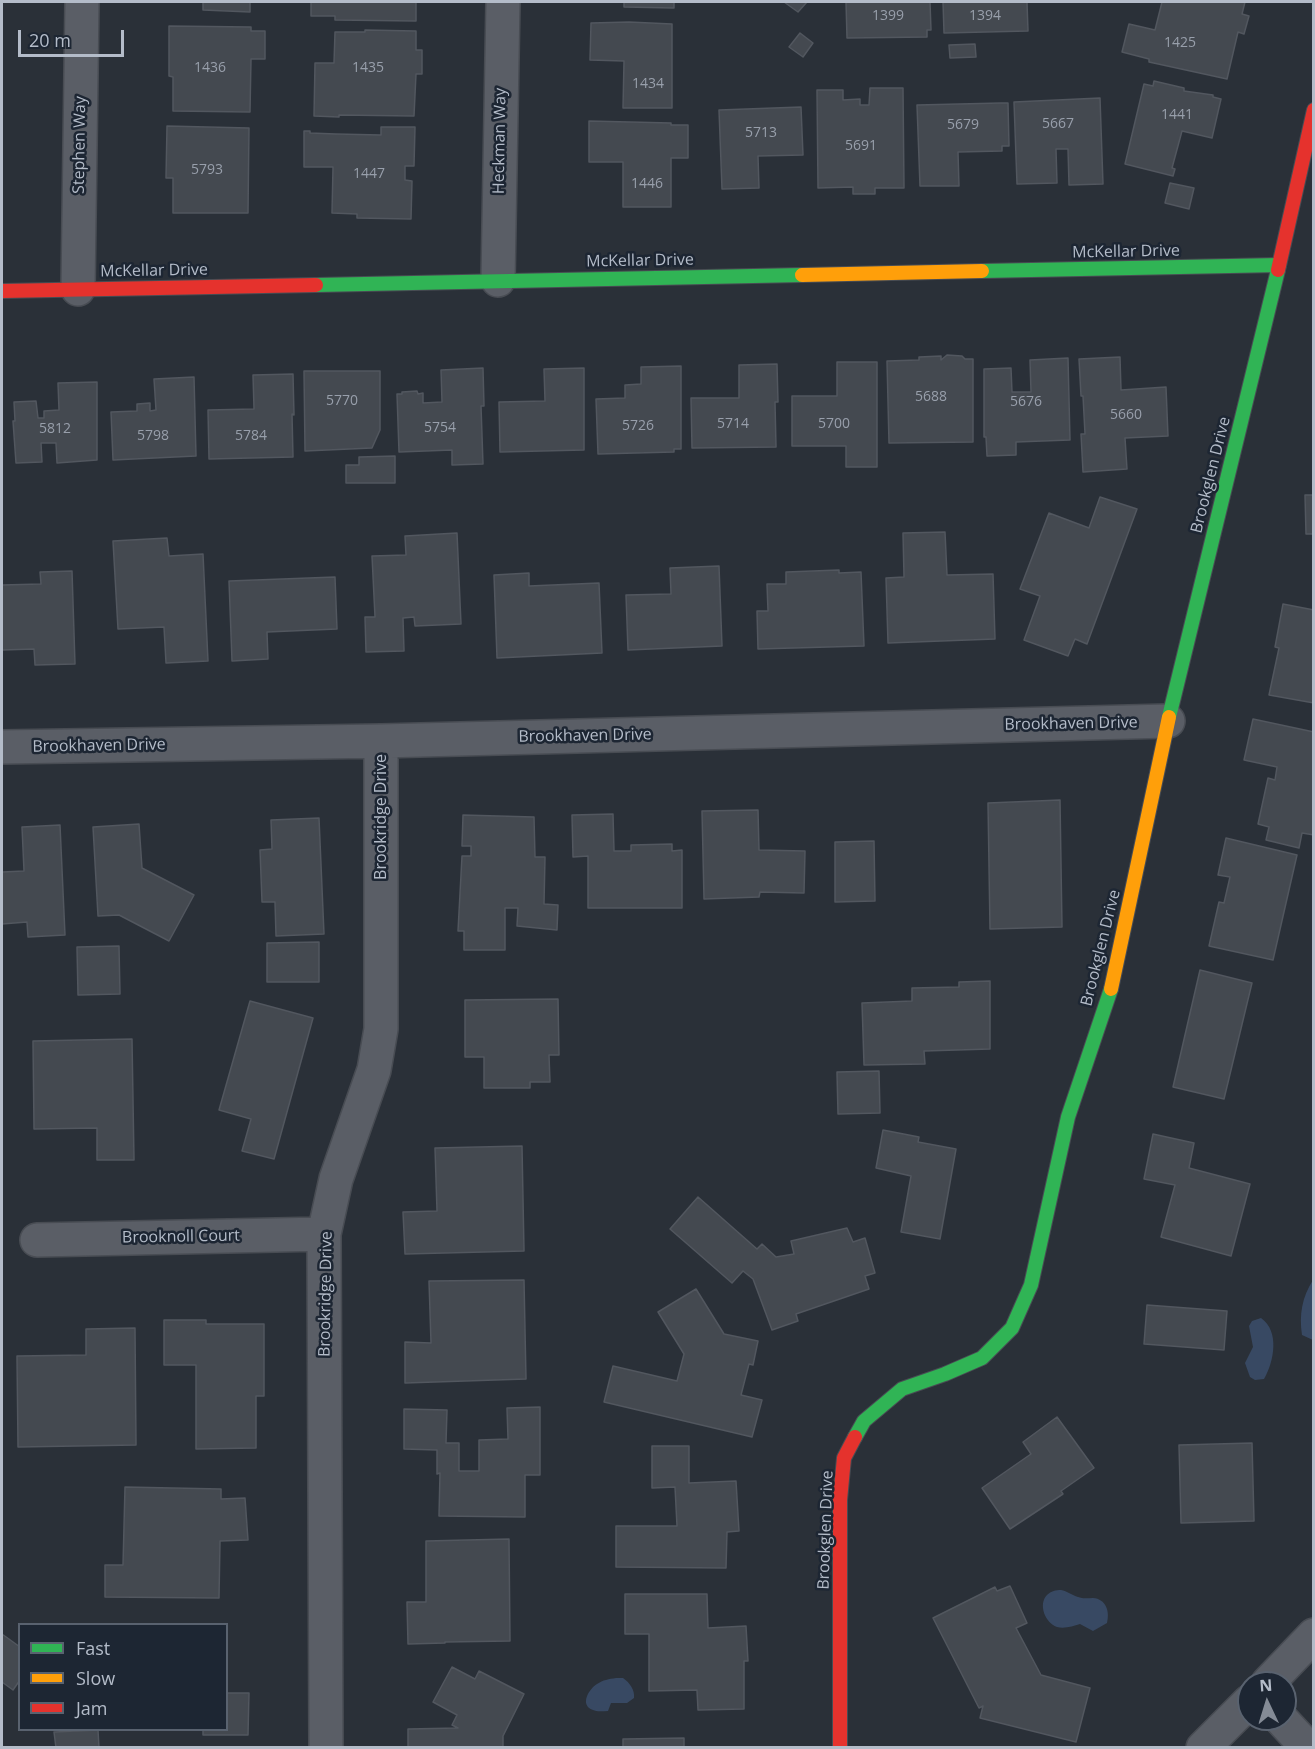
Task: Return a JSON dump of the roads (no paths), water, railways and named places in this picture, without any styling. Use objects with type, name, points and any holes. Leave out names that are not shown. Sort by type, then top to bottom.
[{"type":"street","name":"Stephen Way","points":[[78,289],[82,2]]},
{"type":"street","name":"Heckman Way","points":[[498,280],[503,2]]},
{"type":"street","name":"Brookglen Drive","points":[[840,1748],[840,1500],[844,1458],[864,1421],[902,1389],[981,1358],[1012,1328],[1031,1285],[1068,1117],[1111,989],[1168,721],[1279,265],[1314,110]]},
{"type":"street","name":"McKellar Drive","points":[[2,291],[1279,265]]},
{"type":"street","name":"Brookhaven Drive","points":[[2,747],[381,741],[1168,721]]},
{"type":"street","name":"Brookridge Drive","points":[[326,1748],[324,1234],[336,1179],[374,1070],[381,1029],[381,741]]},
{"type":"street","name":"Brooknoll Court","points":[[38,1240],[324,1234]]},
{"type":"street","points":[[1280,1671],[1314,1635]]},
{"type":"street","points":[[1203,1748],[1237,1714]]},
{"type":"street","points":[[1292,1731],[1308,1748]]},
{"type":"water","points":[[1313,1280],[1313,1340],[1302,1335],[1301,1320],[1302,1306]]},
{"type":"water","points":[[1261,1318],[1271,1331],[1273,1347],[1268,1372],[1264,1379],[1255,1380],[1250,1377],[1245,1363],[1253,1347],[1249,1326],[1252,1321]]},
{"type":"water","points":[[1061,1590],[1080,1598],[1093,1598],[1104,1603],[1108,1614],[1107,1623],[1093,1631],[1080,1624],[1063,1628],[1053,1625],[1044,1613],[1043,1603],[1049,1594]]},
{"type":"water","points":[[623,1678],[628,1682],[633,1689],[634,1698],[627,1703],[611,1703],[608,1711],[596,1711],[589,1708],[586,1701],[591,1689],[608,1679]]}]
